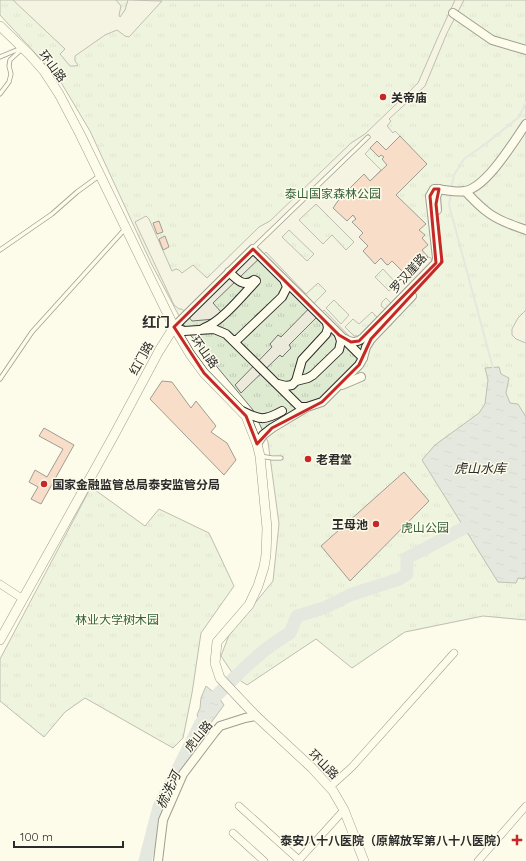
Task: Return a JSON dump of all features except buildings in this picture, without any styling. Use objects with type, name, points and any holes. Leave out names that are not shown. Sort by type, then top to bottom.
[{"type":"main road","name":"环山路","points":[[0,26],[44,71],[59,94],[73,119],[174,327],[190,354],[204,373],[246,416],[258,444],[260,456],[267,528],[266,555],[258,586],[249,605],[217,642],[215,663],[220,678],[256,716],[312,768],[330,787],[344,810],[364,861]]},
{"type":"main road","name":"红门路","points":[[0,640],[159,351],[174,327]]},
{"type":"street","points":[[453,13],[492,40],[524,50]]},
{"type":"street","points":[[439,189],[465,191],[482,182],[502,160],[526,124]]},
{"type":"street","name":"罗汉崖路","points":[[258,444],[263,435],[272,428],[307,407],[322,402],[359,365],[363,358],[366,346],[371,339],[440,266],[442,262],[436,204],[436,197],[439,189],[434,189],[430,196],[437,258],[436,263],[359,341],[351,342],[340,335]]},
{"type":"street","points":[[465,191],[487,212],[498,219],[526,230]]},
{"type":"street","points":[[253,249],[363,358]]},
{"type":"street","name":"红门路","points":[[174,327],[253,249]]},
{"type":"street","points":[[199,330],[214,323],[255,281],[249,284],[244,284],[229,272]]},
{"type":"street","points":[[232,340],[239,338],[282,297],[286,287],[285,282]]},
{"type":"street","points":[[296,381],[302,360],[326,334],[328,328],[327,323]]},
{"type":"street","points":[[174,327],[184,331],[214,329],[221,331],[300,407],[307,407]]},
{"type":"street","points":[[277,384],[286,386],[292,385],[296,381],[313,375],[339,350],[341,341],[340,335]]},
{"type":"street","points":[[336,388],[361,377]]},
{"type":"street","points":[[238,408],[258,418],[265,418],[282,410]]},
{"type":"street","points":[[0,584],[22,599]]},
{"type":"street","points":[[330,787],[352,767],[454,653]]},
{"type":"street","name":"虎山路","points":[[158,861],[163,820],[183,774],[220,726],[256,716]]},
{"type":"street","points":[[239,806],[299,861],[344,810]]},
{"type":"street","points":[[478,861],[526,806]]},
{"type":"street","points":[[233,834],[264,861]]},
{"type":"lane","points":[[0,57],[22,48]]},
{"type":"lane","points":[[0,94],[8,82],[10,74],[10,60],[22,48]]},
{"type":"lane","name":"红门路","points":[[253,249],[368,137]]},
{"type":"lane","points":[[0,250],[52,214],[77,192],[100,176]]},
{"type":"lane","points":[[0,379],[32,332],[126,228]]},
{"type":"lane","points":[[260,456],[281,458]]},
{"type":"highlighted area","points":[[434,189],[439,189],[436,204],[442,262],[371,339],[359,365],[322,402],[272,428],[257,444],[246,416],[204,373],[174,327],[253,249],[339,335],[351,342],[359,341],[436,263],[430,196]]},
{"type":"green space","name":"泰山国家森林公园","points":[[0,0],[526,0],[526,620],[483,616],[405,632],[352,668],[316,639],[247,685],[235,677],[221,656],[229,635],[273,581],[279,524],[268,442],[253,410],[187,331],[151,263],[90,131],[59,79],[0,15]]},
{"type":"green space","name":"林业大学树木园","points":[[91,487],[145,526],[159,509],[209,533],[234,586],[201,633],[192,693],[183,738],[173,748],[85,698],[65,712],[44,737],[0,701],[0,659]]},
{"type":"shaded area","points":[[13,0],[116,0],[121,6],[120,17],[125,10],[128,0],[162,1],[129,37],[117,30],[105,35],[75,56],[75,61],[78,65],[70,66],[60,54],[65,49]]},
{"type":"shaded area","points":[[455,0],[464,0],[447,33],[425,86],[389,119],[391,121],[387,126],[393,133],[395,131],[400,136],[386,150],[377,141],[365,154],[381,170],[370,181],[364,175],[347,221],[353,215],[356,219],[353,222],[363,233],[359,237],[368,246],[363,251],[375,263],[381,258],[388,265],[392,261],[408,277],[428,257],[431,258],[432,263],[393,305],[386,298],[382,302],[381,306],[385,309],[378,317],[380,319],[362,337],[352,339],[324,310],[289,345],[291,348],[282,357],[280,355],[241,393],[235,385],[272,347],[270,344],[278,335],[281,337],[326,291],[318,283],[306,294],[266,252],[213,303],[222,313],[215,319],[192,321],[182,309],[179,309],[174,305],[135,222],[146,216],[149,219],[172,271],[176,269],[182,273],[193,265],[207,278],[259,227],[270,221],[351,143],[365,134],[418,83]],"holes":[[[316,204],[354,242],[346,250],[332,235],[323,244],[299,220]],[[289,230],[314,254],[307,261],[282,237]],[[383,269],[397,284],[389,291],[375,277]],[[334,300],[349,315],[341,324],[326,308]],[[372,312],[377,317],[359,336],[354,336],[345,327],[353,319],[359,324]]]},
{"type":"shaded area","points":[[526,310],[526,343],[516,339],[512,335],[512,329],[518,318]]},
{"type":"water","name":"虎山水库","points":[[499,367],[501,374],[509,378],[506,393],[510,403],[518,404],[526,417],[526,576],[524,579],[518,578],[516,583],[498,582],[422,460],[435,445],[479,413],[485,404],[488,380],[485,368]]},
{"type":"water","points":[[206,686],[217,695],[224,705],[208,727],[201,723],[197,715],[200,708],[201,698]]},
{"type":"waterway","points":[[451,189],[454,175],[464,159],[519,117],[526,102]]},
{"type":"waterway","points":[[451,193],[449,205],[493,368]]},
{"type":"waterway","points":[[217,695],[243,669],[270,646],[290,633],[297,616],[324,608],[350,595],[399,579],[407,574],[407,558],[464,528]]},
{"type":"waterway","name":"梳洗河","points":[[145,861],[159,807],[201,723]]},
{"type":"place","name":"关帝庙","points":[[383,97]]},
{"type":"place","name":"老君堂","points":[[308,459]]},
{"type":"place","name":"国家金融监管总局泰安监管分局","points":[[44,484]]},
{"type":"place","name":"王母池","points":[[376,524]]},
{"type":"place","name":"泰安八十八医院（原解放军第八十八医院）","points":[[517,840]]},
{"type":"district","name":"红门","points":[[156,322]]},
{"type":"park label","name":"虎山公园","points":[[425,527]]}]
